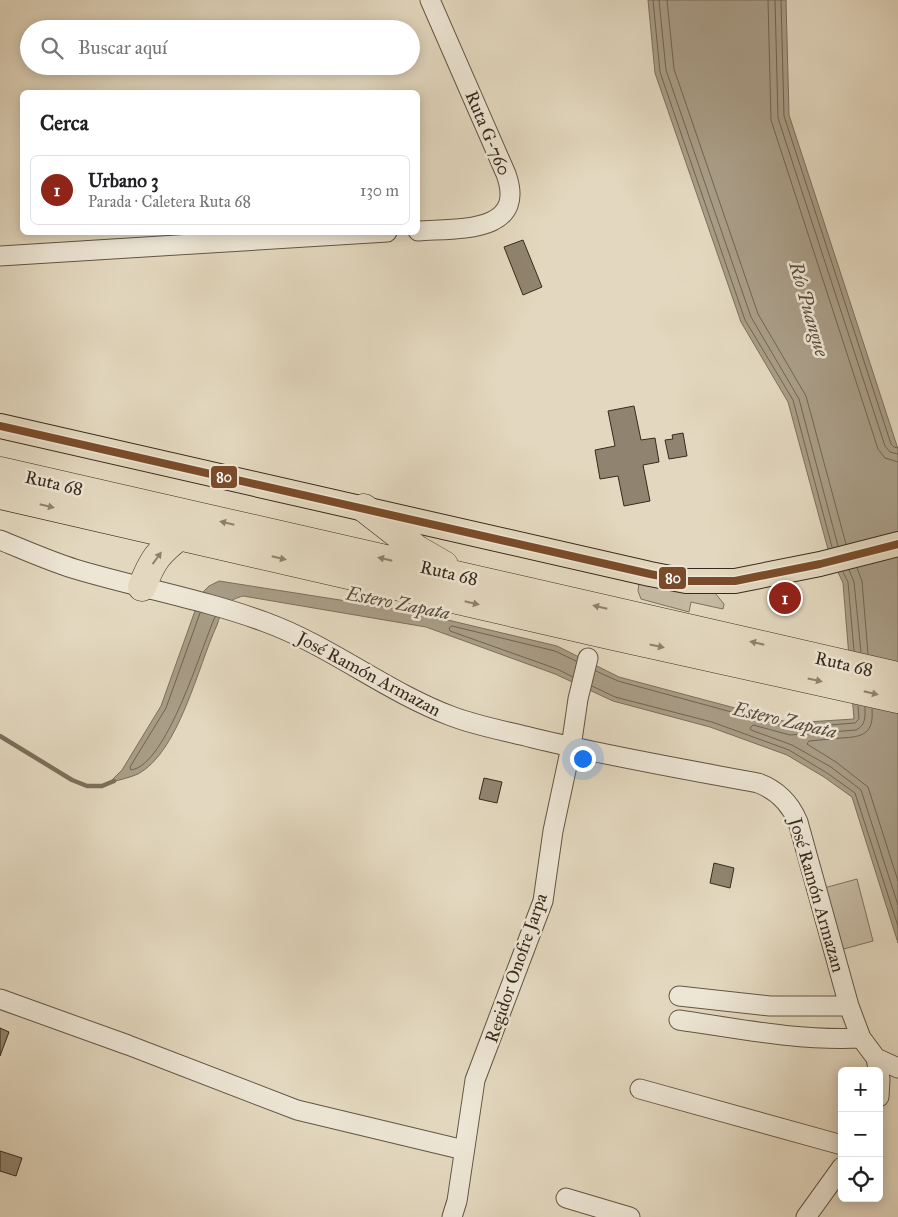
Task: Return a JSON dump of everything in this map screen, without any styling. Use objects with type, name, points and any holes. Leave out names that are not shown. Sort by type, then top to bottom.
[{"type":"highway","name":"Ruta 68","points":[[0,471],[467,578],[841,674],[898,699]]},
{"type":"highway","name":"Ruta 68","points":[[0,495],[609,635],[841,674],[898,676]]},
{"type":"highway","points":[[364,508],[418,550],[467,578]]},
{"type":"highway","points":[[142,587],[156,557],[166,546],[181,536]]},
{"type":"main road","points":[[0,426],[686,581],[735,581],[820,564],[898,544]]},
{"type":"street","name":"Ruta G-760","points":[[420,231],[476,227],[489,224],[500,217],[505,211],[510,193],[506,174],[430,0]]},
{"type":"street","points":[[0,256],[339,235]]},
{"type":"street","name":"José Ramón Armazan","points":[[0,540],[73,568],[229,610],[265,622],[327,650],[379,682],[414,700],[481,726],[571,747],[766,786],[788,803],[798,822],[849,1006],[861,1038],[876,1058],[878,1067]]},
{"type":"street","name":"Regidor Onofre Jarpa","points":[[452,1217],[457,1201],[475,1080],[543,901],[553,831],[571,747],[578,699],[588,658]]},
{"type":"street","points":[[679,996],[770,1006],[849,1006]]},
{"type":"street","points":[[0,999],[128,1044],[297,1110],[464,1150]]},
{"type":"street","points":[[679,1020],[801,1038],[828,1040],[861,1038]]},
{"type":"street","points":[[876,1058],[898,1068]]},
{"type":"street","points":[[640,1089],[838,1144]]},
{"type":"street","points":[[806,1217],[838,1173]]},
{"type":"street","points":[[566,1198],[630,1217]]},
{"type":"shaded area","points":[[639,583],[715,593],[724,604],[723,609],[691,602],[689,612],[641,599],[638,591]]},
{"type":"shaded area","points":[[857,879],[873,941],[840,950],[824,888]]},
{"type":"water","name":"Río Puangue","points":[[648,0],[786,0],[789,115],[898,449],[898,943],[852,797],[824,777],[787,755],[710,727],[613,701],[555,674],[426,627],[243,596],[232,600],[223,609],[186,707],[165,747],[152,763],[138,774],[109,783],[122,770],[161,706],[201,594],[209,586],[219,581],[410,611],[557,646],[619,677],[791,723],[854,719],[843,583],[829,553],[788,402],[741,322],[655,73]]},
{"type":"building","points":[[523,240],[542,287],[523,295],[504,247]]},
{"type":"building","points":[[634,406],[641,440],[655,438],[659,462],[643,465],[650,501],[624,506],[618,476],[600,479],[595,450],[615,446],[608,411]]},
{"type":"building","points":[[683,433],[687,456],[669,459],[665,440],[673,439],[672,435]]},
{"type":"building","points":[[484,778],[502,782],[497,803],[479,799]]},
{"type":"building","points":[[714,863],[734,868],[730,888],[710,883]]},
{"type":"building","points":[[0,1028],[9,1032],[0,1056]]},
{"type":"building","points":[[0,1151],[22,1158],[16,1176],[0,1171]]},
{"type":"waterway","name":"Estero Zapata","points":[[0,736],[72,780],[87,786],[102,786],[114,781]]},
{"type":"transit line","name":"80","points":[[0,426],[686,581],[735,581],[820,564],[898,544]]},
{"type":"place","name":"Urbano 3","points":[[785,598]]}]
